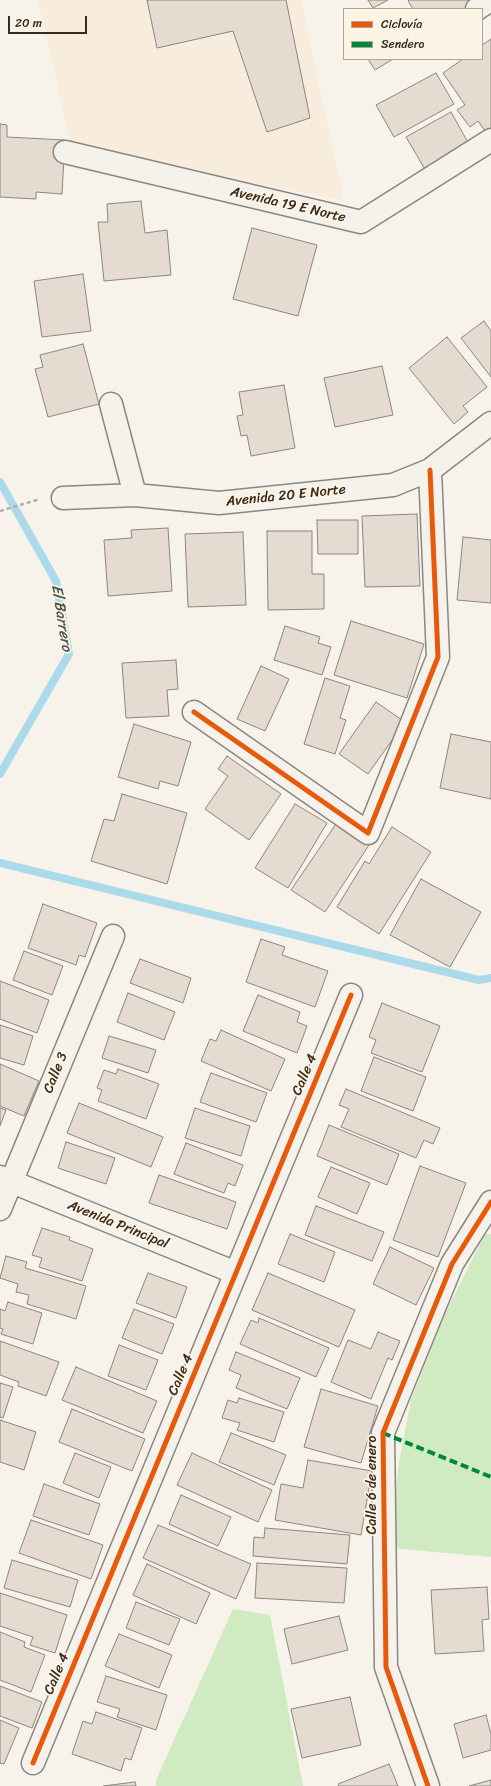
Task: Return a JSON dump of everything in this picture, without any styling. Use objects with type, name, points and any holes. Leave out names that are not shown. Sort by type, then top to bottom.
[{"type":"street","points":[[478,8],[490,0]]},
{"type":"street","name":"Avenida 19 E Norte","points":[[65,152],[361,222],[491,140]]},
{"type":"street","points":[[111,404],[135,495]]},
{"type":"street","name":"Avenida 20 E Norte","points":[[63,498],[135,495],[219,503],[393,485],[430,470],[491,423]]},
{"type":"street","points":[[194,712],[368,833],[438,657],[430,470]]},
{"type":"street","name":"Calle 3","points":[[0,1209],[6,1179],[112,936]]},
{"type":"street","name":"Calle 4","points":[[32,1763],[351,995]]},
{"type":"street","name":"Avenida Principal","points":[[6,1179],[236,1273]]},
{"type":"street","name":"Calle 6 de enero","points":[[428,1786],[386,1667],[383,1432],[452,1264],[491,1202]]},
{"type":"path","points":[[0,510],[40,499]]},
{"type":"shaded area","points":[[38,0],[301,0],[344,201],[71,146]]},
{"type":"green space","points":[[485,1234],[491,1234],[491,1557],[391,1548],[398,1468],[411,1400],[443,1318]]},
{"type":"green space","points":[[233,1609],[270,1615],[303,1786],[156,1786],[156,1780]]},
{"type":"building","points":[[147,0],[286,0],[310,118],[267,132],[233,31],[157,48]]},
{"type":"building","points":[[368,0],[388,0],[373,8]]},
{"type":"building","points":[[480,0],[473,8],[412,8],[408,1]]},
{"type":"building","points":[[491,39],[491,133],[488,135],[478,121],[470,127],[457,110],[465,105],[443,73],[462,60],[483,60],[483,44]]},
{"type":"building","points":[[369,60],[391,60],[375,70]]},
{"type":"building","points":[[436,73],[454,104],[394,137],[376,105]]},
{"type":"building","points":[[451,112],[470,146],[426,171],[406,137]]},
{"type":"building","points":[[0,124],[7,125],[7,137],[65,140],[62,194],[36,192],[36,199],[0,197]]},
{"type":"building","points":[[141,201],[145,233],[167,230],[171,275],[104,281],[98,222],[108,222],[107,204]]},
{"type":"building","points":[[252,228],[317,245],[298,316],[233,299]]},
{"type":"building","points":[[83,274],[91,331],[42,337],[34,281]]},
{"type":"building","points":[[484,321],[491,331],[491,377],[461,338]]},
{"type":"building","points":[[447,337],[487,387],[463,406],[468,412],[454,424],[409,368]]},
{"type":"building","points":[[83,344],[99,404],[48,417],[35,369],[43,367],[40,355]]},
{"type":"building","points":[[382,366],[393,415],[335,427],[324,378]]},
{"type":"building","points":[[284,385],[295,448],[251,456],[247,435],[241,436],[237,416],[243,415],[239,392]]},
{"type":"building","points":[[417,514],[420,586],[365,587],[362,516]]},
{"type":"building","points":[[317,520],[358,520],[358,554],[318,554]]},
{"type":"building","points":[[168,528],[172,591],[108,596],[104,540],[132,538],[131,530]]},
{"type":"building","points":[[267,531],[312,531],[312,574],[324,574],[324,609],[268,610]]},
{"type":"building","points":[[243,532],[246,605],[188,607],[185,534]]},
{"type":"building","points":[[463,537],[491,540],[491,603],[457,600]]},
{"type":"building","points":[[351,621],[424,644],[407,698],[334,675]]},
{"type":"building","points":[[285,626],[320,637],[318,643],[331,647],[322,675],[274,660]]},
{"type":"building","points":[[176,660],[178,689],[167,690],[169,716],[126,718],[122,663]]},
{"type":"building","points":[[261,666],[289,679],[265,731],[237,719]]},
{"type":"building","points":[[325,678],[350,686],[340,718],[346,720],[335,754],[304,744]]},
{"type":"building","points":[[376,702],[405,722],[368,774],[339,754]]},
{"type":"building","points":[[134,724],[191,742],[178,786],[160,781],[158,789],[118,777]]},
{"type":"building","points":[[451,734],[491,742],[491,799],[440,788]]},
{"type":"building","points":[[227,756],[281,794],[249,840],[205,809],[228,776],[218,769]]},
{"type":"building","points":[[122,794],[187,813],[167,884],[91,861],[104,819],[114,821]]},
{"type":"building","points":[[295,804],[327,823],[288,888],[255,868]]},
{"type":"building","points":[[336,824],[369,845],[325,912],[291,890]]},
{"type":"building","points":[[392,827],[431,852],[379,934],[337,907],[365,861],[369,864]]},
{"type":"building","points":[[421,879],[481,912],[450,967],[390,935]]},
{"type":"building","points":[[43,904],[97,923],[85,957],[79,955],[76,965],[28,948]]},
{"type":"building","points":[[261,939],[285,947],[282,955],[328,971],[315,1007],[246,982]]},
{"type":"building","points":[[24,951],[63,966],[52,995],[13,980]]},
{"type":"building","points":[[140,959],[191,978],[183,1003],[130,983]]},
{"type":"building","points":[[0,981],[49,1000],[37,1033],[0,1019]]},
{"type":"building","points":[[128,993],[175,1012],[164,1040],[117,1022]]},
{"type":"building","points":[[258,995],[300,1012],[297,1022],[307,1026],[297,1053],[243,1031]]},
{"type":"building","points":[[382,1003],[440,1026],[422,1072],[371,1053],[376,1040],[369,1037]]},
{"type":"building","points":[[0,1025],[33,1036],[24,1065],[0,1058]]},
{"type":"building","points":[[221,1030],[285,1059],[271,1091],[201,1061],[210,1039],[216,1041]]},
{"type":"building","points":[[109,1036],[156,1050],[148,1073],[102,1058]]},
{"type":"building","points":[[374,1057],[426,1077],[413,1111],[361,1091]]},
{"type":"building","points":[[0,1064],[39,1081],[24,1116],[0,1106]]},
{"type":"building","points":[[118,1069],[159,1084],[146,1119],[98,1101],[102,1090],[97,1088],[104,1070],[116,1074]]},
{"type":"building","points":[[211,1073],[267,1093],[256,1122],[200,1102]]},
{"type":"building","points":[[346,1089],[440,1128],[433,1144],[424,1140],[416,1158],[341,1127],[349,1109],[339,1105]]},
{"type":"building","points":[[79,1103],[163,1137],[151,1167],[67,1133]]},
{"type":"building","points":[[0,1108],[6,1110],[0,1126]]},
{"type":"building","points":[[195,1108],[250,1126],[241,1156],[185,1138]]},
{"type":"building","points":[[329,1125],[399,1154],[387,1185],[317,1156]]},
{"type":"building","points":[[66,1142],[115,1158],[106,1184],[58,1168]]},
{"type":"building","points":[[186,1143],[243,1165],[235,1186],[228,1183],[224,1193],[174,1174]]},
{"type":"building","points":[[420,1166],[466,1183],[438,1257],[393,1240]]},
{"type":"building","points":[[331,1167],[370,1183],[357,1214],[318,1197]]},
{"type":"building","points":[[159,1175],[236,1202],[227,1229],[149,1203]]},
{"type":"building","points":[[316,1206],[384,1232],[372,1261],[305,1235]]},
{"type":"building","points":[[42,1228],[70,1237],[69,1240],[93,1249],[82,1281],[39,1267],[42,1258],[32,1255]]},
{"type":"building","points":[[290,1234],[335,1252],[324,1282],[278,1264]]},
{"type":"building","points":[[390,1247],[434,1268],[416,1305],[373,1284]]},
{"type":"building","points":[[6,1256],[27,1262],[25,1268],[86,1286],[76,1319],[27,1304],[29,1295],[16,1292],[18,1284],[0,1278]]},
{"type":"building","points":[[148,1273],[187,1287],[176,1318],[136,1303]]},
{"type":"building","points":[[268,1273],[355,1310],[339,1347],[252,1310]]},
{"type":"building","points":[[8,1302],[42,1313],[33,1344],[1,1334],[3,1329],[0,1328],[0,1309],[5,1311]]},
{"type":"building","points":[[134,1309],[174,1324],[162,1354],[122,1338]]},
{"type":"building","points":[[259,1318],[329,1348],[316,1377],[240,1344],[251,1320],[258,1323]]},
{"type":"building","points":[[378,1332],[400,1341],[392,1360],[388,1358],[371,1399],[331,1382],[348,1340],[371,1349]]},
{"type":"building","points":[[0,1341],[59,1362],[46,1396],[18,1386],[19,1382],[0,1375]]},
{"type":"building","points":[[119,1345],[158,1360],[146,1390],[108,1376]]},
{"type":"building","points":[[236,1352],[300,1378],[287,1409],[236,1388],[241,1375],[229,1370]]},
{"type":"building","points":[[76,1367],[157,1401],[143,1433],[62,1400]]},
{"type":"building","points":[[0,1383],[13,1387],[3,1418],[0,1417]]},
{"type":"building","points":[[321,1389],[378,1406],[361,1463],[304,1447]]},
{"type":"building","points":[[239,1398],[284,1412],[274,1442],[237,1430],[240,1423],[222,1418],[228,1400],[237,1403]]},
{"type":"building","points":[[72,1409],[145,1439],[132,1471],[59,1442]]},
{"type":"building","points":[[0,1420],[36,1432],[24,1470],[0,1462]]},
{"type":"building","points":[[231,1433],[286,1455],[274,1485],[219,1462]]},
{"type":"building","points":[[75,1453],[111,1467],[99,1498],[63,1483]]},
{"type":"building","points":[[192,1453],[272,1490],[258,1522],[177,1485]]},
{"type":"building","points":[[308,1460],[372,1471],[361,1535],[275,1520],[281,1484],[303,1488]]},
{"type":"building","points":[[44,1484],[100,1504],[89,1535],[33,1516]]},
{"type":"building","points":[[181,1495],[231,1517],[218,1546],[169,1524]]},
{"type":"building","points":[[31,1520],[103,1545],[91,1579],[19,1553]]},
{"type":"building","points":[[158,1525],[251,1564],[236,1599],[143,1558]]},
{"type":"building","points":[[265,1528],[350,1535],[347,1564],[253,1556],[254,1537],[264,1538]]},
{"type":"building","points":[[12,1560],[78,1580],[70,1607],[4,1588]]},
{"type":"building","points":[[257,1563],[347,1568],[344,1603],[255,1598]]},
{"type":"building","points":[[147,1564],[210,1593],[196,1624],[133,1595]]},
{"type":"building","points":[[487,1587],[489,1619],[482,1620],[484,1651],[435,1654],[431,1590]]},
{"type":"building","points":[[0,1593],[67,1615],[55,1653],[30,1645],[33,1637],[0,1626]]},
{"type":"building","points":[[136,1602],[180,1619],[169,1645],[126,1628]]},
{"type":"building","points":[[339,1616],[348,1650],[292,1664],[284,1629]]},
{"type":"building","points":[[0,1632],[25,1642],[24,1647],[45,1655],[31,1692],[0,1680]]},
{"type":"building","points":[[119,1634],[172,1655],[159,1688],[105,1666]]},
{"type":"building","points":[[106,1676],[167,1695],[156,1730],[117,1717],[120,1709],[97,1702]]},
{"type":"building","points":[[0,1686],[42,1702],[32,1728],[0,1716]]},
{"type":"building","points":[[350,1697],[361,1745],[302,1758],[291,1709]]},
{"type":"building","points":[[96,1712],[142,1728],[131,1760],[125,1758],[121,1771],[72,1754],[83,1721],[92,1724]]},
{"type":"building","points":[[486,1715],[491,1734],[491,1750],[463,1758],[454,1724]]},
{"type":"building","points":[[0,1720],[19,1728],[4,1764],[0,1763]]},
{"type":"building","points":[[389,1764],[398,1786],[339,1786],[338,1784]]},
{"type":"building","points":[[491,1780],[491,1786],[469,1786]]},
{"type":"building","points":[[135,1782],[136,1786],[103,1786]]},
{"type":"waterway","name":"El Barrero","points":[[0,482],[56,581],[69,654],[0,774]]},
{"type":"waterway","points":[[0,863],[479,980],[491,978]]},
{"type":"marked path","points":[[383,1433],[491,1477]]},
{"type":"cycle path","points":[[194,712],[368,833],[438,657],[430,470]]},
{"type":"cycle path","points":[[33,1763],[351,995]]},
{"type":"cycle path","points":[[428,1786],[386,1667],[383,1433],[452,1264],[491,1202]]}]
